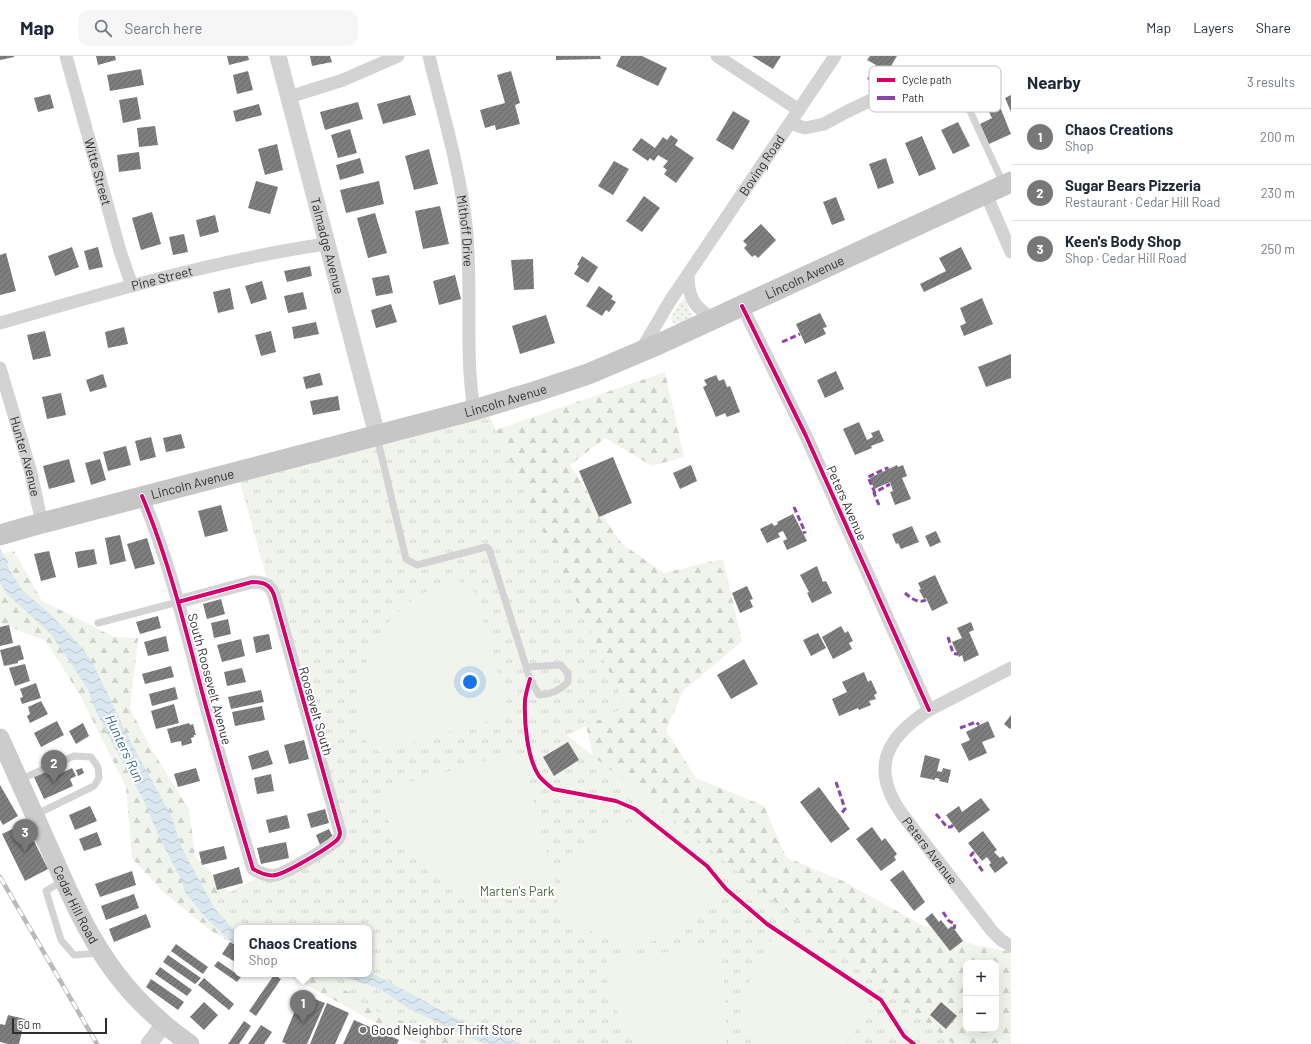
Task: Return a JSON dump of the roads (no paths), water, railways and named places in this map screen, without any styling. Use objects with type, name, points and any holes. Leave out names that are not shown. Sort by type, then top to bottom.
[{"type":"main road","name":"Lincoln Avenue","points":[[8,533],[142,496],[474,410],[588,374],[714,319],[1000,187]]},
{"type":"main road","name":"Cedar Hill Road","points":[[0,738],[91,937],[124,984],[136,998],[164,1024],[190,1044]]},
{"type":"street","name":"Witte Street","points":[[66,56],[118,244],[132,286]]},
{"type":"street","name":"Talmadge Avenue","points":[[278,56],[377,435]]},
{"type":"street","points":[[289,97],[343,80],[398,56]]},
{"type":"street","name":"Mithoff Drive","points":[[429,56],[455,165],[466,225],[469,356],[474,410]]},
{"type":"street","points":[[717,56],[799,110]]},
{"type":"street","name":"Boving Road","points":[[640,352],[670,301],[835,56]]},
{"type":"street","points":[[790,123],[805,128],[824,124],[869,101]]},
{"type":"street","points":[[1000,187],[1011,252]]},
{"type":"street","name":"Pine Street","points":[[0,323],[132,286],[222,263],[326,244]]},
{"type":"street","points":[[688,275],[688,288],[692,299],[703,313],[714,319]]},
{"type":"street","name":"Peters Avenue","points":[[742,306],[806,436],[929,710],[904,728],[894,740],[888,754],[884,771],[889,792],[895,804],[992,931],[1001,940],[1011,946]]},
{"type":"street","name":"Hunter Avenue","points":[[0,368],[30,469],[42,523]]},
{"type":"street","name":"South Roosevelt Avenue","points":[[142,496],[156,530],[178,602],[253,869]]},
{"type":"street","name":"Roosevelt South","points":[[178,602],[252,582],[267,584],[272,590],[331,802],[339,825],[340,832],[338,840],[293,867],[277,875],[269,876],[253,869]]},
{"type":"street","points":[[929,710],[1011,668]]},
{"type":"street","points":[[149,1044],[164,1024]]},
{"type":"lane","points":[[969,112],[1000,187]]},
{"type":"lane","points":[[377,435],[406,559],[418,565],[486,547],[489,549],[526,667],[530,679],[539,696],[551,694],[562,688],[568,682],[568,674],[561,666],[526,667]]},
{"type":"lane","points":[[98,623],[178,602]]},
{"type":"lane","points":[[19,780],[74,756],[91,757],[98,767],[99,778],[94,786],[34,815]]},
{"type":"lane","points":[[64,880],[46,891],[61,940],[74,955],[102,953]]},
{"type":"water","name":"Hunters Run","points":[[0,548],[9,569],[22,590],[50,614],[76,641],[93,663],[130,741],[171,815],[182,848],[215,909],[234,930],[234,944],[206,918],[185,892],[182,881],[161,841],[144,801],[102,724],[91,700],[90,693],[78,674],[51,634],[7,594],[0,582]]},
{"type":"water","points":[[372,974],[462,1021],[523,1044],[487,1044],[473,1039],[409,1009],[380,989],[344,977],[372,977]]},
{"type":"railway","points":[[0,877],[97,1044]]},
{"type":"place","name":"Sugar Bears Pizzeria","points":[[54,783]]},
{"type":"place","name":"Keen's Body Shop","points":[[25,852]]},
{"type":"place","name":"Chaos Creations","points":[[303,1023]]},
{"type":"place","name":"Good Neighbor Thrift Store","points":[[363,1030]]},
{"type":"park label","name":"Marten's Park","points":[[517,891]]}]
